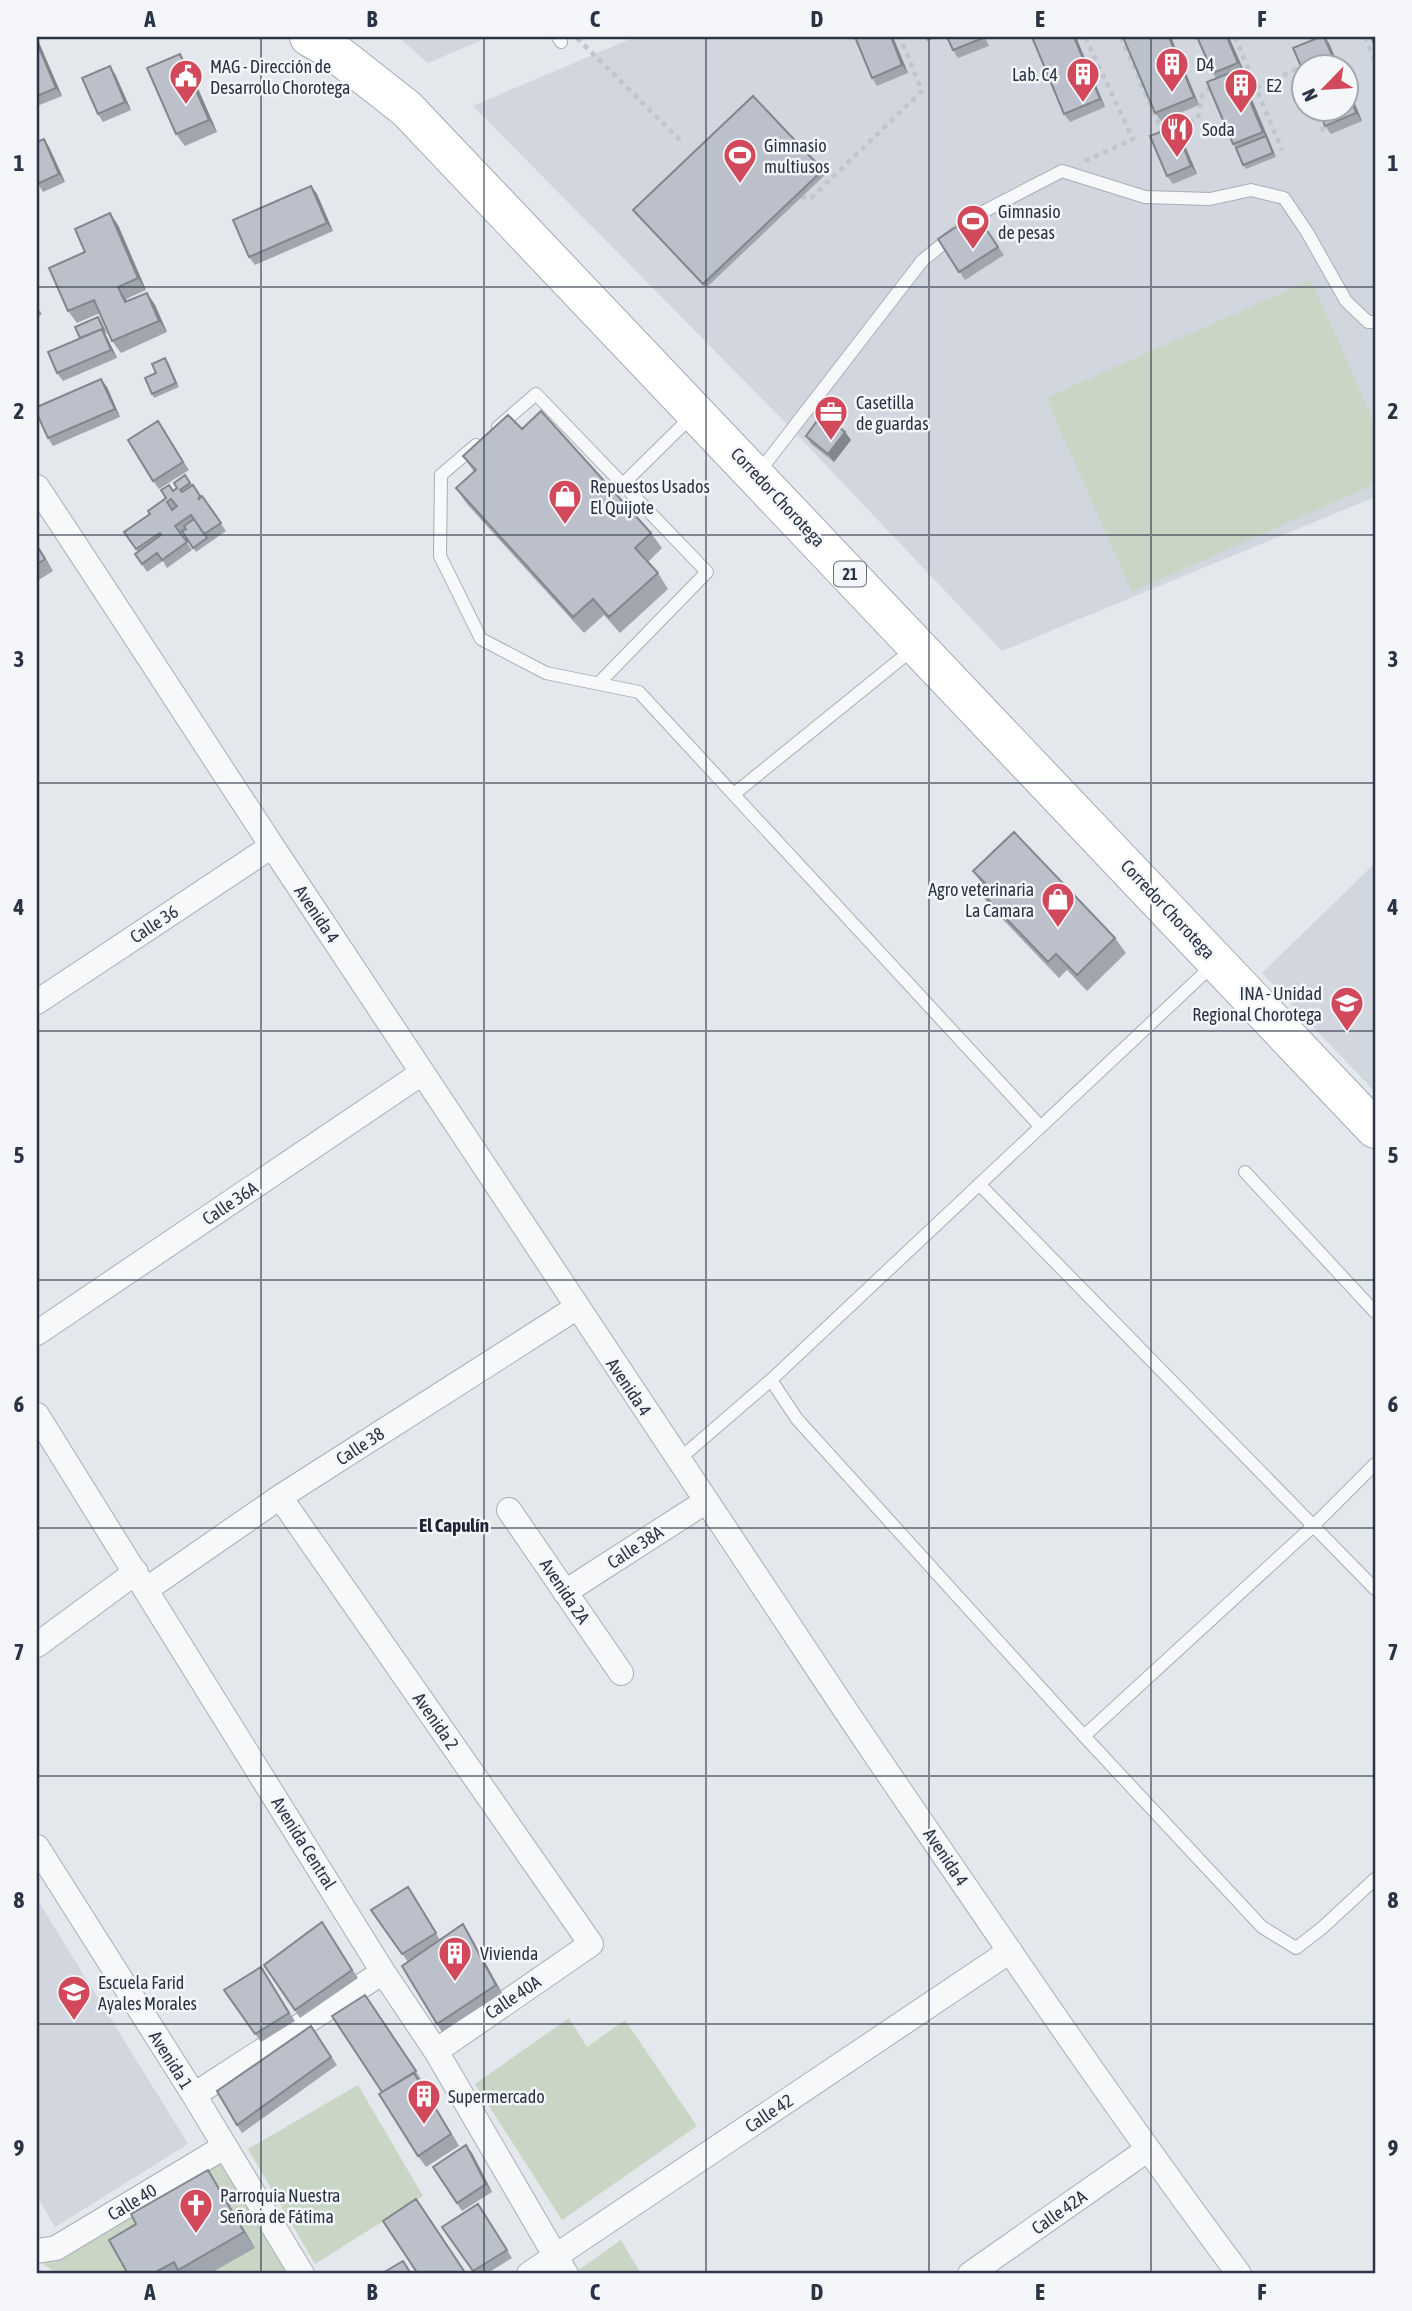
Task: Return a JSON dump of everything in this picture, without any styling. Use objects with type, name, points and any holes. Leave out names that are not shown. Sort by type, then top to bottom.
[{"type":"main road","name":"Corredor Chorotega","points":[[327,43],[407,109],[1375,1129]]},
{"type":"street","name":"Avenida 4","points":[[37,487],[677,1461],[1147,2150],[1239,2274]]},
{"type":"street","name":"Calle 36","points":[[37,1002],[272,846]]},
{"type":"street","name":"Calle 36A","points":[[37,1334],[422,1073]]},
{"type":"street","name":"Calle 38","points":[[37,1645],[280,1497],[576,1308]]},
{"type":"street","name":"Avenida Central","points":[[37,1415],[142,1580],[383,1972],[436,2051],[561,2265]]},
{"type":"street","name":"Avenida 2","points":[[280,1497],[591,1944]]},
{"type":"street","name":"Calle 38A","points":[[565,1592],[705,1502]]},
{"type":"street","name":"Avenida 2A","points":[[509,1510],[621,1673]]},
{"type":"street","name":"Avenida 1","points":[[37,1847],[194,2095],[302,2274]]},
{"type":"street","name":"Calle 40A","points":[[436,2051],[591,1944]]},
{"type":"street","name":"Calle 42","points":[[529,2274],[561,2265],[1010,1951]]},
{"type":"street","points":[[194,2095],[383,1972]]},
{"type":"street","name":"Calle 40","points":[[37,2251],[56,2248],[224,2147]]},
{"type":"street","name":"Calle 42A","points":[[970,2274],[1147,2150]]},
{"type":"lane","points":[[756,475],[922,261],[979,214],[1062,171],[1144,197],[1210,199],[1251,190],[1284,198],[1307,232],[1346,301],[1368,322],[1375,322]]},
{"type":"lane","points":[[599,684],[707,572],[536,394],[441,475],[440,556],[481,639],[546,673],[599,684],[639,692],[1041,1126]]},
{"type":"lane","points":[[622,484],[696,411]]},
{"type":"lane","points":[[734,794],[918,645]]},
{"type":"lane","points":[[677,1461],[771,1380],[1217,961]]},
{"type":"lane","points":[[1245,1172],[1375,1312]]},
{"type":"lane","points":[[979,1184],[1375,1589]]},
{"type":"lane","points":[[771,1380],[797,1419],[1084,1736],[1262,1927],[1296,1948],[1375,1879]]},
{"type":"lane","points":[[1084,1736],[1312,1527],[1375,1464]]},
{"type":"path","points":[[575,37],[683,143]]},
{"type":"path","points":[[801,197],[811,198],[922,91],[900,37]]},
{"type":"path","points":[[1062,171],[1133,139],[1086,37]]},
{"type":"path","points":[[1121,37],[1164,137],[1198,118],[1202,92],[1214,87]]},
{"type":"path","points":[[1235,37],[1282,150]]},
{"type":"path","points":[[1365,37],[1375,63]]},
{"type":"path","points":[[1238,76],[1249,71]]},
{"type":"path","points":[[1256,88],[1290,72]]},
{"type":"path","points":[[1320,122],[1324,133]]},
{"type":"shaded area","points":[[398,37],[489,37],[428,63]]},
{"type":"shaded area","points":[[635,37],[1375,37],[1375,497],[1002,651],[785,422],[473,106]]},
{"type":"shaded area","name":"INA - Unidad Regional Chorotega","points":[[1375,863],[1375,1092],[1262,973]]},
{"type":"shaded area","name":"Escuela Farid Ayales Morales","points":[[37,1899],[188,2144],[55,2227],[37,2197]]},
{"type":"green space","points":[[1311,280],[1375,424],[1375,484],[1132,592],[1046,398]]},
{"type":"green space","points":[[569,2018],[587,2047],[625,2020],[697,2126],[562,2220],[475,2084]]},
{"type":"green space","points":[[358,2085],[423,2196],[315,2264],[248,2149]]},
{"type":"green space","points":[[221,2158],[293,2274],[209,2274],[254,2247],[130,2274],[57,2274],[42,2263]]},
{"type":"green space","points":[[621,2240],[641,2274],[573,2274]]},
{"type":"building","points":[[855,37],[891,37],[902,65],[872,78]]},
{"type":"building","points":[[947,37],[983,37],[983,38],[953,50]]},
{"type":"building","points":[[1032,37],[1074,37],[1100,99],[1064,114]]},
{"type":"building","points":[[1123,37],[1169,37],[1194,97],[1155,113]]},
{"type":"building","points":[[1197,37],[1227,37],[1238,63],[1213,73]]},
{"type":"building","points":[[1324,37],[1331,52],[1295,52],[1293,48]]},
{"type":"building","points":[[37,43],[56,88],[37,96]]},
{"type":"building","name":"MAG - Dirección de Desarrollo Chorotega","points":[[180,54],[209,120],[176,134],[147,68]]},
{"type":"building","points":[[110,66],[125,102],[98,114],[82,78]]},
{"type":"building","points":[[1237,70],[1263,132],[1233,144],[1207,82]]},
{"type":"building","name":"Gimnasio multiusos","points":[[753,96],[823,170],[703,284],[633,210]]},
{"type":"building","name":"Soda","points":[[1175,126],[1191,166],[1167,176],[1150,136]]},
{"type":"building","points":[[1266,136],[1273,153],[1243,165],[1236,148]]},
{"type":"building","points":[[44,139],[59,174],[37,184],[37,142]]},
{"type":"building","points":[[311,186],[327,223],[249,257],[233,220]]},
{"type":"building","points":[[110,213],[138,278],[118,287],[125,302],[147,293],[159,321],[112,341],[94,300],[68,311],[49,268],[85,252],[75,229]]},
{"type":"building","name":"Gimnasio de pesas","points":[[976,214],[998,247],[959,272],[938,239]]},
{"type":"building","points":[[98,317],[104,330],[80,338],[75,327]]},
{"type":"building","points":[[102,329],[111,350],[57,373],[48,352]]},
{"type":"building","points":[[165,358],[176,383],[152,394],[145,378],[156,373],[152,364]]},
{"type":"building","points":[[101,379],[115,409],[48,438],[37,414],[37,407]]},
{"type":"building","name":"Repuestos Usados El Quijote","points":[[541,411],[651,533],[635,548],[658,573],[609,617],[593,599],[573,617],[456,488],[476,470],[463,456],[508,415],[522,429]]},
{"type":"building","name":"Casetilla de guardas","points":[[822,414],[845,432],[828,454],[806,436]]},
{"type":"building","points":[[158,421],[183,462],[153,481],[128,440]]},
{"type":"building","points":[[185,475],[190,483],[180,490],[182,492],[193,485],[200,496],[198,500],[202,496],[221,523],[204,534],[191,515],[175,526],[187,542],[162,560],[157,553],[142,564],[135,554],[161,535],[160,533],[136,549],[124,532],[150,514],[148,511],[166,498],[161,490],[169,485],[173,491],[177,488],[174,483]],"holes":[[[171,499],[177,506],[172,510],[167,502]]]},
{"type":"building","points":[[194,519],[207,538],[193,548],[182,531],[186,529],[184,526]]},
{"type":"building","points":[[37,546],[45,559],[37,564]]},
{"type":"building","name":"Agro veterinaria La Camara","points":[[1014,832],[1115,938],[1077,975],[1056,954],[1048,962],[978,889],[985,883],[973,871]]},
{"type":"building","name":"Vivienda","points":[[408,1887],[436,1933],[402,1954],[371,1910]]},
{"type":"building","points":[[322,1922],[352,1970],[295,2010],[264,1965]]},
{"type":"building","name":"Vivienda","points":[[463,1924],[496,1985],[437,2024],[402,1966]]},
{"type":"building","points":[[261,1967],[289,2013],[255,2034],[224,1990]]},
{"type":"building","points":[[365,1995],[416,2071],[382,2092],[332,2016]]},
{"type":"building","points":[[311,2026],[331,2057],[237,2125],[217,2091]]},
{"type":"building","name":"Supermercado","points":[[414,2073],[451,2134],[418,2156],[379,2094]]},
{"type":"building","points":[[466,2145],[486,2184],[457,2203],[433,2167]]},
{"type":"building","name":"Parroquia Nuestra Señora de Fátima","points":[[208,2170],[244,2232],[178,2270],[174,2262],[152,2274],[128,2274],[109,2240],[136,2224],[131,2214]]},
{"type":"building","points":[[416,2199],[466,2274],[418,2274],[383,2221]]},
{"type":"building","points":[[478,2204],[507,2250],[473,2271],[442,2227]]},
{"type":"building","points":[[403,2261],[411,2274],[381,2274]]},
{"type":"place","name":"D4","points":[[1172,94]]},
{"type":"place","name":"Lab. C4","points":[[1083,104]]},
{"type":"place","name":"MAG - Dirección de Desarrollo Chorotega","points":[[186,106]]},
{"type":"place","name":"E2","points":[[1241,115]]},
{"type":"place","name":"Soda","points":[[1177,159]]},
{"type":"place","name":"Gimnasio multiusos","points":[[740,185]]},
{"type":"place","name":"Gimnasio de pesas","points":[[973,251]]},
{"type":"place","name":"Casetilla de guardas","points":[[831,442]]},
{"type":"place","name":"Repuestos Usados El Quijote","points":[[565,526]]},
{"type":"place","name":"Agro veterinaria La Camara","points":[[1058,929]]},
{"type":"place","name":"INA - Unidad Regional Chorotega","points":[[1347,1033]]},
{"type":"place","name":"Vivienda","points":[[455,1983]]},
{"type":"place","name":"Escuela Farid Ayales Morales","points":[[74,2022]]},
{"type":"place","name":"Supermercado","points":[[424,2126]]},
{"type":"place","name":"Parroquia Nuestra Señora de Fátima","points":[[196,2235]]},
{"type":"district","name":"El Capulín","points":[[454,1525]]}]
